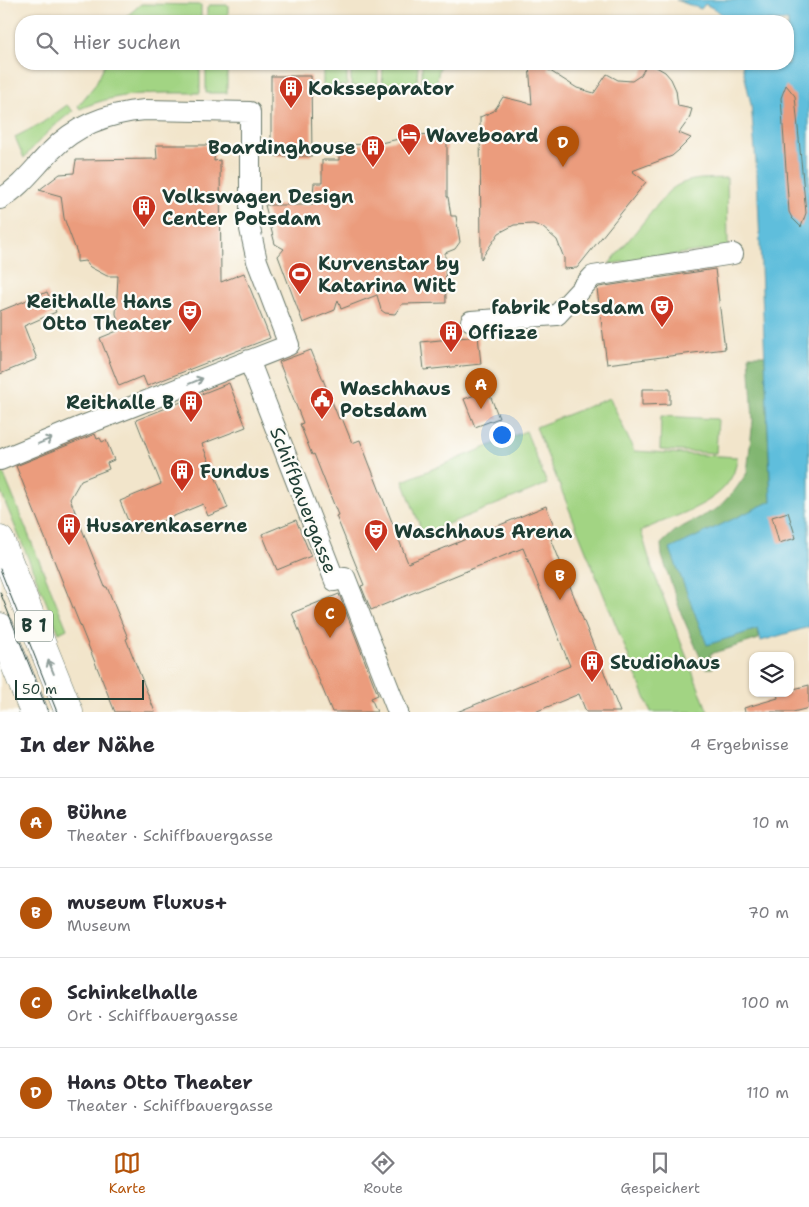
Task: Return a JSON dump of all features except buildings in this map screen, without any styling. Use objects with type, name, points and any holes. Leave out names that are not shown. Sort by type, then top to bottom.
[{"type":"main road","name":"B 1","points":[[0,540],[68,712]]},
{"type":"main road","name":"B 1","points":[[0,628],[34,712]]},
{"type":"street","points":[[0,199],[15,189],[62,140],[100,118],[145,110],[250,112],[250,229],[257,260],[289,345],[0,460]]},
{"type":"street","points":[[471,321],[557,315],[593,276],[733,254]]},
{"type":"street","name":"Schiffbauergasse","points":[[249,360],[335,581],[345,577],[398,712]]},
{"type":"green space","points":[[141,4],[201,5],[201,15],[128,15]]},
{"type":"green space","points":[[209,5],[228,5],[228,15],[207,15]]},
{"type":"green space","points":[[102,70],[200,70],[200,93],[154,93],[124,96],[95,103],[80,109],[78,106],[95,85]]},
{"type":"green space","points":[[206,70],[227,70],[227,93],[206,93]]},
{"type":"green space","points":[[323,70],[347,70],[347,86],[323,86]]},
{"type":"green space","points":[[351,70],[378,70],[378,87],[351,86]]},
{"type":"green space","points":[[383,70],[418,70],[417,87],[382,86]]},
{"type":"green space","points":[[422,70],[439,70],[436,87],[422,86]]},
{"type":"green space","points":[[67,105],[73,111],[47,133],[24,158],[15,137],[42,123]]},
{"type":"green space","points":[[727,178],[728,247],[609,264],[674,187],[688,181]]},
{"type":"green space","points":[[749,355],[765,355],[771,501],[758,629],[759,639],[710,654],[713,668],[705,668],[681,613],[662,556],[661,544],[676,530],[718,508],[735,490],[747,473],[753,420]]},
{"type":"green space","points":[[610,398],[634,451],[737,457],[734,473],[726,486],[715,496],[701,505],[641,531],[652,568],[708,712],[651,712],[536,427]]},
{"type":"green space","points":[[661,416],[718,419],[716,453],[660,450]]},
{"type":"green space","points":[[526,431],[547,484],[423,534],[403,481]]},
{"type":"green space","points":[[0,465],[67,629],[59,633],[0,490]]},
{"type":"water","points":[[676,0],[809,0],[809,627],[761,641],[758,629],[707,645],[670,549],[771,501],[757,174],[751,104],[743,70],[794,70],[794,15],[722,15],[705,4],[701,9]]},
{"type":"tram line","points":[[0,569],[57,712]]},
{"type":"tram line","points":[[0,592],[48,712]]},
{"type":"place","name":"Koksseparator","points":[[291,109]]},
{"type":"place","name":"Waveboard","points":[[409,156]]},
{"type":"place","name":"Hans Otto Theater","points":[[563,167]]},
{"type":"place","name":"Boardinghouse","points":[[373,168]]},
{"type":"place","name":"Volkswagen Design Center Potsdam","points":[[144,228]]},
{"type":"place","name":"Kurvenstar by Katarina Witt","points":[[300,295]]},
{"type":"place","name":"fabrik Potsdam","points":[[662,328]]},
{"type":"place","name":"Reithalle Hans Otto Theater","points":[[190,333]]},
{"type":"place","name":"Offizze","points":[[451,353]]},
{"type":"place","name":"Bühne","points":[[481,409]]},
{"type":"place","name":"Waschhaus Potsdam","points":[[322,420]]},
{"type":"place","name":"Reithalle B","points":[[191,423]]},
{"type":"place","name":"Fundus","points":[[182,492]]},
{"type":"place","name":"Husarenkaserne","points":[[69,546]]},
{"type":"place","name":"Waschhaus Arena","points":[[376,552]]},
{"type":"place","name":"museum Fluxus+","points":[[560,600]]},
{"type":"place","name":"Schinkelhalle","points":[[330,638]]},
{"type":"place","name":"Studiohaus","points":[[592,683]]}]
